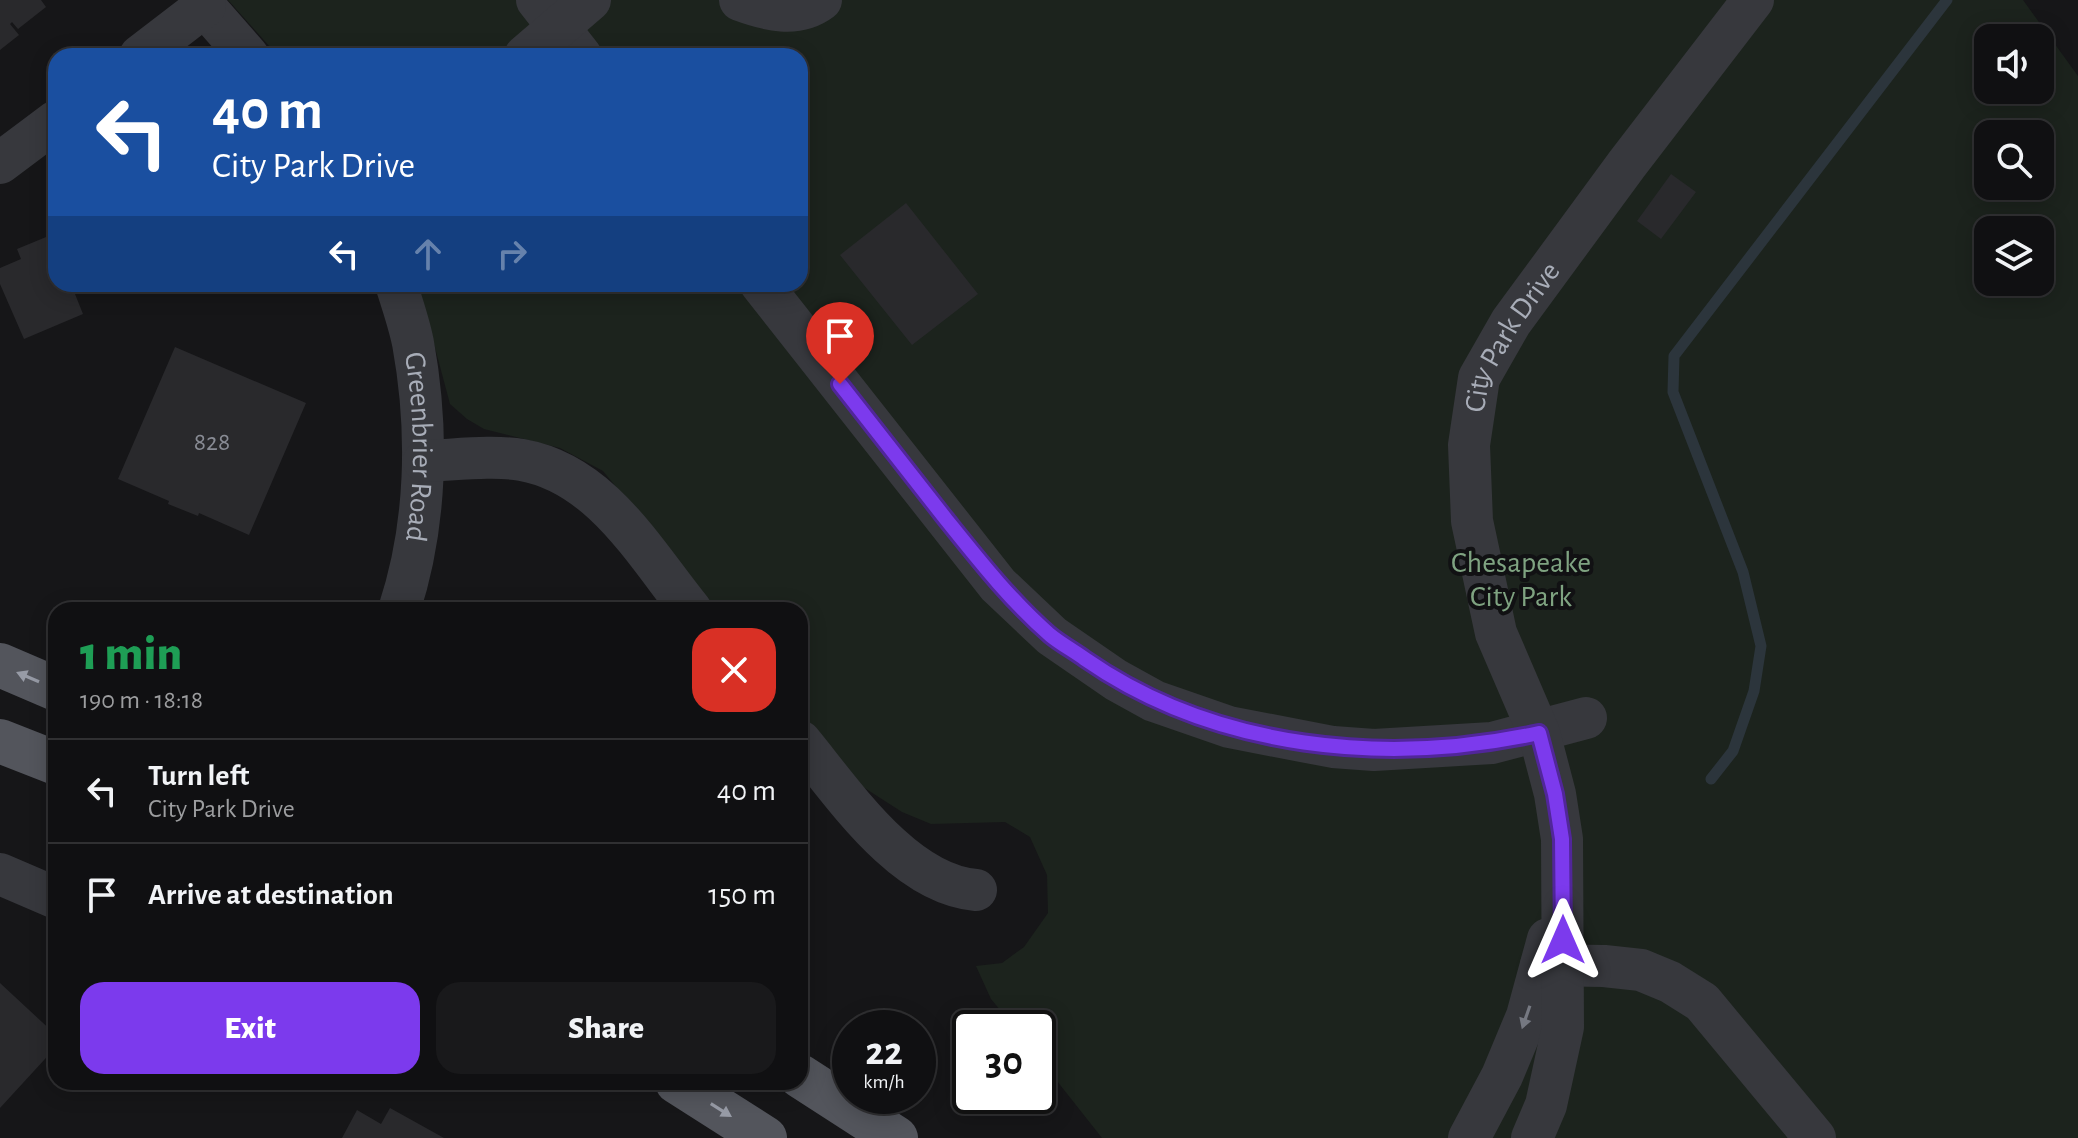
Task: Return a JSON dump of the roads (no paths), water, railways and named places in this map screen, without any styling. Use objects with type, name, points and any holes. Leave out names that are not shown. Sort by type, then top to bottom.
[{"type":"main road","points":[[0,665],[48,686]]},
{"type":"main road","points":[[0,741],[48,760]]},
{"type":"main road","points":[[808,1081],[896,1138]]},
{"type":"main road","points":[[690,1090],[765,1138]]},
{"type":"street","points":[[535,48],[590,0]]},
{"type":"street","points":[[740,0],[791,12],[809,9],[821,0]]},
{"type":"street","name":"City Park Drive","points":[[1469,1138],[1502,1076],[1552,966],[1563,888],[1562,839],[1555,794],[1539,733],[1496,633],[1472,521],[1469,445],[1479,378],[1520,310],[1753,0]]},
{"type":"street","points":[[149,48],[202,3],[241,48]]},
{"type":"street","points":[[0,163],[48,127]]},
{"type":"street","name":"Greenbrier Road","points":[[398,292],[413,341],[422,411],[424,461],[422,495],[401,602]]},
{"type":"street","points":[[767,292],[998,585],[1052,636],[1116,680],[1154,701],[1229,727],[1333,747],[1408,750],[1492,743],[1539,733],[1586,718]]},
{"type":"street","points":[[424,461],[518,459],[564,473],[583,484],[615,515],[685,602]]},
{"type":"street","points":[[808,751],[858,811],[897,851],[945,884],[976,890]]},
{"type":"street","points":[[0,874],[48,895]]},
{"type":"street","points":[[1552,966],[1641,970],[1670,982],[1702,1002],[1815,1138]]},
{"type":"street","name":"City Park Drive","points":[[1532,1138],[1546,1105],[1563,1027],[1552,966]]},
{"type":"waterway","points":[[1711,779],[1733,751],[1754,691],[1761,646],[1743,572],[1673,392],[1674,356],[1947,0]]},
{"type":"park label","name":"Chesapeake City Park","points":[[1521,579]]}]
